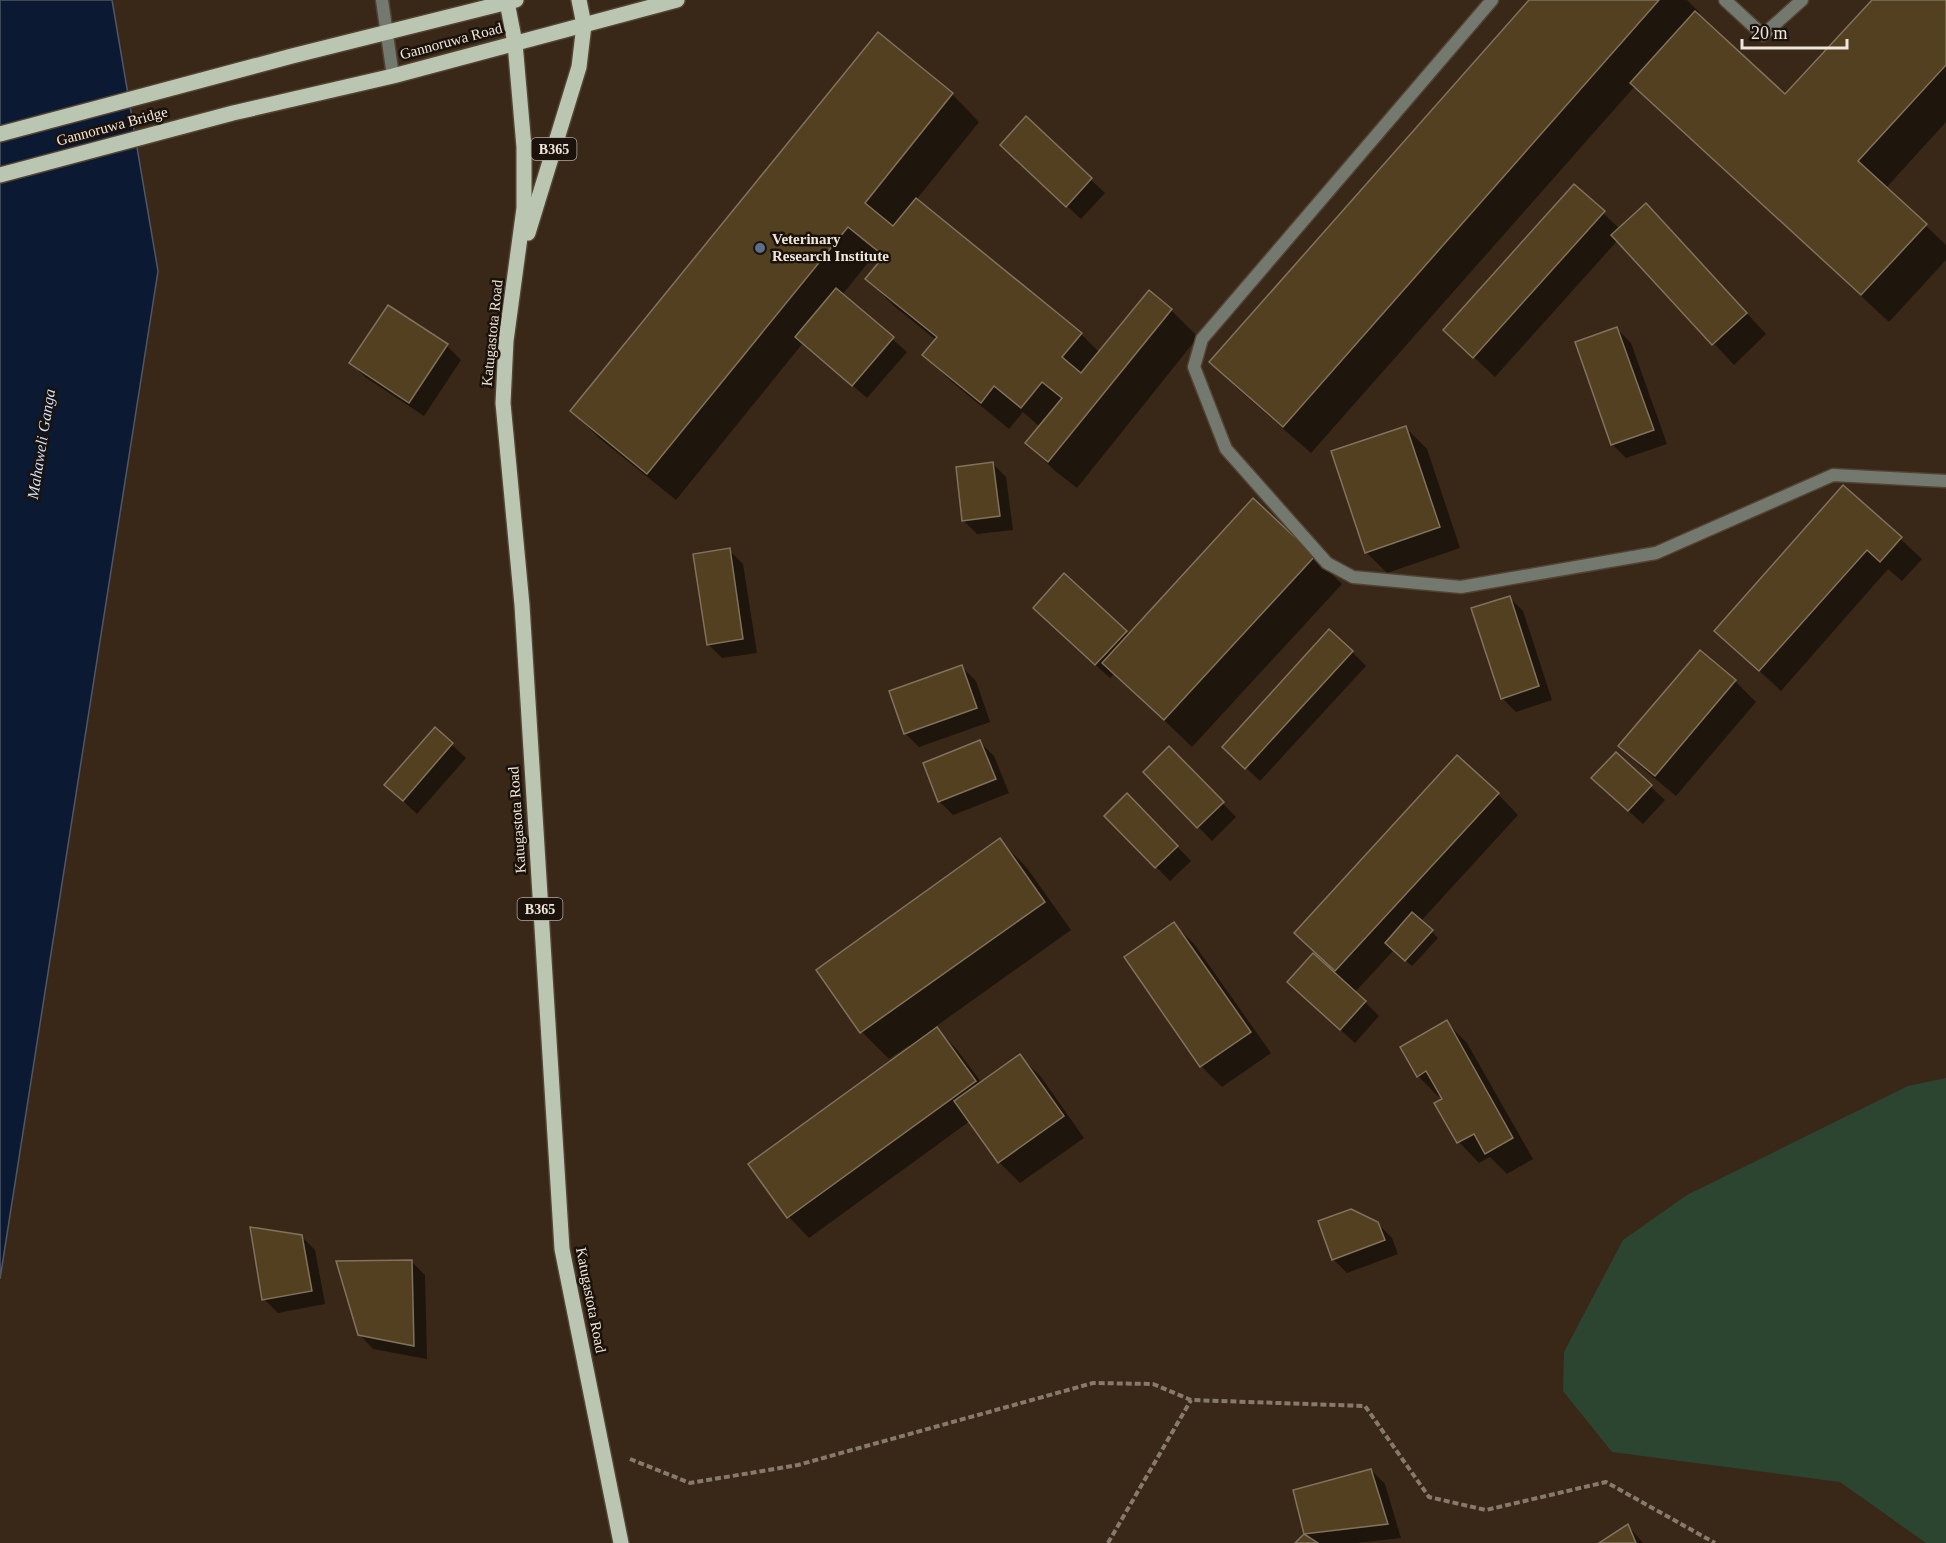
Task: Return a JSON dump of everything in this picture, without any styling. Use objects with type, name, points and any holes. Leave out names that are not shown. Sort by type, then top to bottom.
[{"type":"main road","name":"Katugastota Road","points":[[517,271],[579,67],[584,25],[579,0]]},
{"type":"main road","name":"Gannoruwa Road","points":[[233,113],[393,76],[677,0]]},
{"type":"main road","name":"Gannoruwa Road","points":[[221,75],[512,1]]},
{"type":"main road","name":"Katugastota Road","points":[[512,1],[524,147],[525,208],[506,341],[502,403],[522,604],[562,1249],[621,1543]]},
{"type":"main road","name":"Gannoruwa Bridge","points":[[0,134],[221,75]]},
{"type":"main road","name":"Gannoruwa Bridge","points":[[0,175],[233,113]]},
{"type":"street","points":[[382,0],[393,76]]},
{"type":"street","points":[[1492,0],[1202,339],[1194,367],[1226,449],[1327,563],[1353,577],[1461,587],[1656,553],[1833,475],[1946,481]]},
{"type":"street","points":[[1725,0],[1763,35],[1802,0]]},
{"type":"path","points":[[602,1447],[690,1484],[798,1465],[1093,1383],[1153,1384],[1191,1400],[1365,1406],[1429,1497],[1485,1510],[1606,1482],[1714,1543]]},
{"type":"path","points":[[1108,1543],[1191,1400]]},
{"type":"green space","points":[[1946,1078],[1946,1543],[1926,1543],[1840,1482],[1612,1452],[1563,1391],[1564,1352],[1623,1240],[1687,1195],[1908,1086]]},
{"type":"water","name":"Mahaweli Ganga","points":[[0,0],[112,0],[158,271],[0,1279]]},
{"type":"building","points":[[1529,0],[1659,0],[1283,427],[1209,362]]},
{"type":"building","points":[[1872,0],[1946,0],[1946,65],[1858,161],[1927,224],[1861,295],[1630,83],[1695,11],[1785,94]]},
{"type":"building","points":[[878,32],[953,93],[865,203],[893,226],[916,198],[1082,333],[1062,357],[1081,373],[1149,290],[1172,309],[1048,462],[1025,443],[1062,398],[1042,382],[1021,408],[994,386],[981,403],[922,355],[937,337],[865,279],[884,256],[848,227],[647,474],[570,411]]},
{"type":"building","points":[[1026,116],[1092,178],[1066,207],[1000,145]]},
{"type":"building","points":[[1574,184],[1605,211],[1473,358],[1443,330]]},
{"type":"building","points":[[1646,203],[1747,313],[1712,345],[1611,235]]},
{"type":"building","points":[[836,288],[894,337],[852,386],[795,337]]},
{"type":"building","points":[[388,305],[448,344],[409,403],[349,363]]},
{"type":"building","points":[[1617,327],[1654,430],[1611,445],[1575,342]]},
{"type":"building","points":[[1406,426],[1440,527],[1365,553],[1331,451]]},
{"type":"building","points":[[993,462],[1000,516],[962,521],[956,467]]},
{"type":"building","points":[[1843,485],[1902,537],[1880,562],[1867,550],[1759,671],[1714,631]]},
{"type":"building","points":[[1253,498],[1315,556],[1164,720],[1102,663]]},
{"type":"building","points":[[730,548],[743,639],[707,645],[693,554]]},
{"type":"building","points":[[1064,573],[1127,631],[1095,665],[1033,608]]},
{"type":"building","points":[[1510,596],[1539,686],[1501,699],[1471,608]]},
{"type":"building","points":[[1329,629],[1353,651],[1245,769],[1222,747]]},
{"type":"building","points":[[1700,650],[1736,680],[1655,776],[1618,746]]},
{"type":"building","points":[[962,665],[977,708],[904,734],[889,691]]},
{"type":"building","points":[[435,727],[453,743],[403,801],[384,785]]},
{"type":"building","points":[[980,740],[996,779],[938,802],[923,763]]},
{"type":"building","points":[[1169,746],[1224,802],[1197,828],[1143,772]]},
{"type":"building","points":[[1616,752],[1652,785],[1628,811],[1591,778]]},
{"type":"building","points":[[1457,755],[1499,793],[1335,971],[1294,933]]},
{"type":"building","points":[[1127,793],[1178,846],[1155,868],[1104,816]]},
{"type":"building","points":[[1000,838],[1045,902],[860,1033],[816,970]]},
{"type":"building","points":[[1412,912],[1433,930],[1405,961],[1385,943]]},
{"type":"building","points":[[1174,922],[1251,1032],[1200,1067],[1124,957]]},
{"type":"building","points":[[1313,953],[1366,1001],[1340,1030],[1287,982]]},
{"type":"building","points":[[1447,1020],[1513,1138],[1485,1154],[1474,1134],[1457,1143],[1434,1103],[1442,1099],[1426,1071],[1417,1077],[1400,1047]]},
{"type":"building","points":[[937,1027],[976,1081],[787,1218],[748,1164]]},
{"type":"building","points":[[1020,1054],[1064,1116],[998,1163],[954,1101]]},
{"type":"building","points":[[1351,1209],[1378,1222],[1385,1240],[1332,1260],[1318,1221]]},
{"type":"building","points":[[250,1227],[302,1235],[312,1291],[262,1300]]},
{"type":"building","points":[[412,1260],[414,1346],[358,1335],[336,1261]]},
{"type":"building","points":[[1371,1469],[1388,1524],[1304,1534],[1293,1490]]},
{"type":"building","points":[[1628,1524],[1636,1543],[1599,1543]]},
{"type":"building","points":[[1304,1534],[1318,1543],[1295,1543]]},
{"type":"place","name":"Veterinary Research Institute","points":[[760,248]]}]
